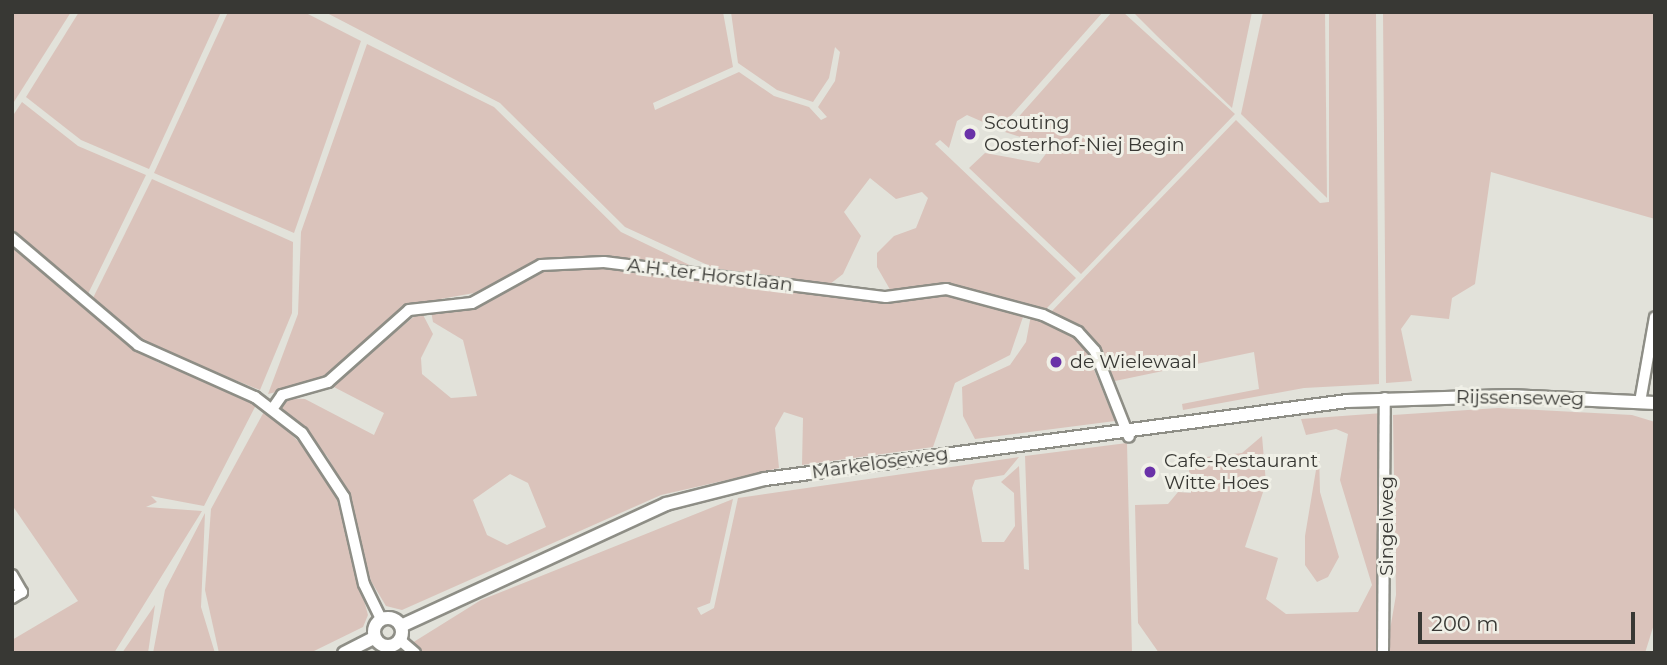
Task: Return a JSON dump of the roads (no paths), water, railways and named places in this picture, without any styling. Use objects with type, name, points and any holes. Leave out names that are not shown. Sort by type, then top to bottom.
[{"type":"main road","name":"Rijssenseweg","points":[[1385,398],[1655,403]]},
{"type":"main road","name":"Markeloseweg","points":[[401,626],[701,493],[1385,398]]},
{"type":"main road","points":[[344,653],[374,638],[381,619],[401,626],[400,646],[374,638]]},
{"type":"street","points":[[12,238],[138,345],[273,408],[312,445],[336,480],[364,584],[381,619]]},
{"type":"street","name":"A.H. ter Horstlaan","points":[[273,408],[282,396],[328,382],[410,310],[472,303],[541,265],[604,262],[886,297],[955,290],[1043,314],[1078,332],[1095,351],[1128,433]]},
{"type":"street","points":[[1640,402],[1655,317]]},
{"type":"street","name":"Singelweg","points":[[1383,653],[1385,398]]},
{"type":"street","points":[[12,575],[22,592],[12,598]]},
{"type":"street","points":[[400,646],[415,653]]},
{"type":"place","name":"Scouting Oosterhof-Niej Begin","points":[[970,134]]},
{"type":"place","name":"de Wielewaal","points":[[1056,362]]},
{"type":"place","name":"Cafe-Restaurant Witte Hoes","points":[[1150,472]]}]
